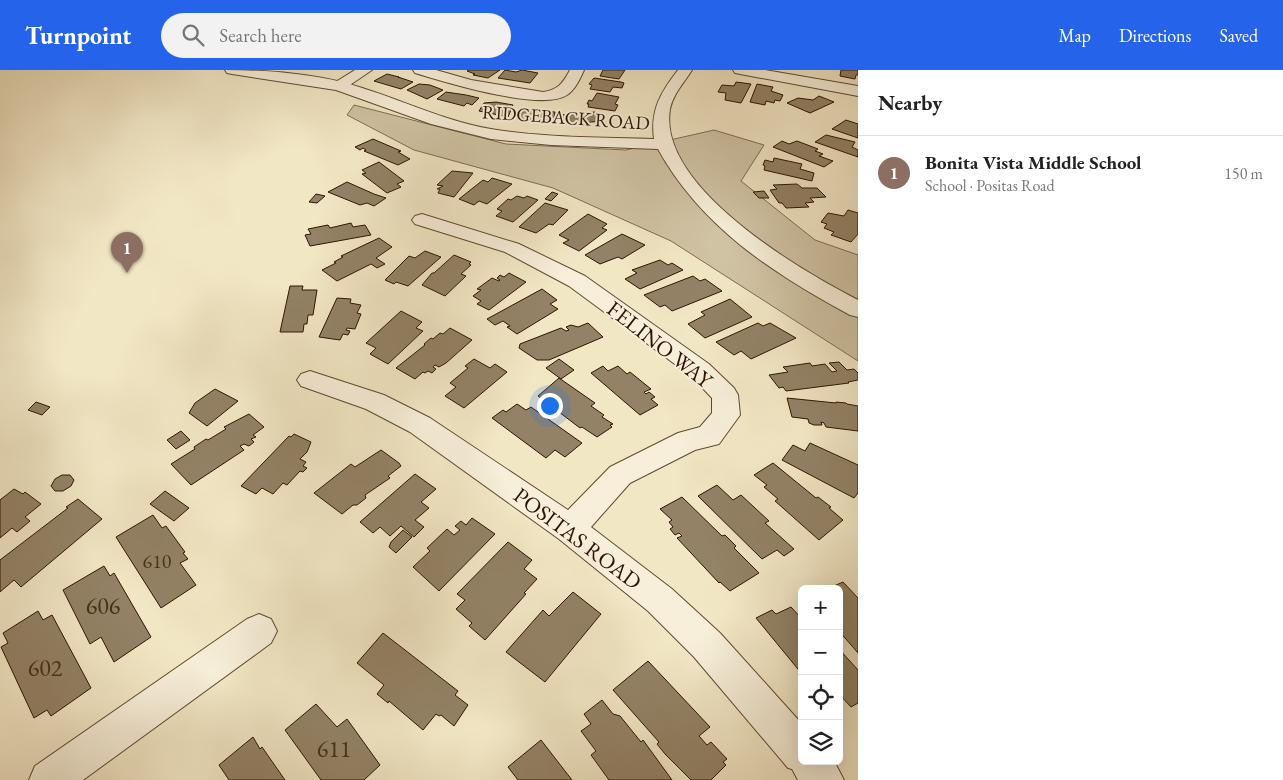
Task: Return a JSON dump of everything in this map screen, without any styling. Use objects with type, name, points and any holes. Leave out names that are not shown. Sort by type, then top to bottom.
[{"type":"street","name":"RIDGEBACK ROAD","points":[[232,70],[339,86],[437,122],[491,134],[550,140],[664,144]]},
{"type":"street","points":[[339,86],[366,70]]},
{"type":"street","points":[[420,70],[470,84],[543,97],[556,96],[564,92],[578,70]]},
{"type":"street","points":[[684,70],[663,104],[661,123],[664,144],[678,170],[699,198],[756,248],[827,294],[858,310]]},
{"type":"street","points":[[740,70],[858,91]]},
{"type":"street","name":"FELINO WAY","points":[[422,220],[512,248],[576,281],[700,370],[725,395],[726,414],[709,436],[688,441],[620,475],[570,529]]},
{"type":"street","name":"POSITAS ROAD","points":[[310,380],[375,402],[420,425],[570,529],[660,600],[707,645],[798,749]]},
{"type":"street","points":[[49,780],[259,631]]},
{"type":"street","points":[[811,765],[824,780]]},
{"type":"shaded area","points":[[354,105],[506,144],[626,150],[714,130],[764,145],[741,181],[815,240],[858,255],[858,361],[671,241],[553,188],[414,150],[347,115]]},
{"type":"building","points":[[468,70],[500,70],[488,78],[473,75],[475,74]]},
{"type":"building","points":[[505,70],[516,72],[522,70],[538,73],[530,83],[498,78]]},
{"type":"building","points":[[603,70],[625,70],[619,79],[600,76]]},
{"type":"building","points":[[841,70],[858,70],[858,75],[856,75],[855,79],[840,76]]},
{"type":"building","points":[[387,74],[413,82],[401,89],[374,81]]},
{"type":"building","points":[[594,78],[624,83],[622,88],[613,87],[610,92],[590,89],[592,85],[589,84]]},
{"type":"building","points":[[736,82],[751,84],[741,103],[725,100],[726,93],[718,92],[722,85],[734,86]]},
{"type":"building","points":[[419,84],[430,85],[443,90],[427,99],[407,90]]},
{"type":"building","points":[[757,84],[773,87],[771,91],[783,95],[780,101],[775,100],[774,103],[766,101],[765,105],[750,102]]},
{"type":"building","points":[[446,92],[479,98],[472,105],[467,103],[464,106],[437,99]]},
{"type":"building","points":[[597,93],[619,97],[615,104],[618,105],[615,111],[588,107],[589,100],[592,101]]},
{"type":"building","points":[[819,96],[834,102],[810,113],[787,103],[798,98],[813,100]]},
{"type":"building","points":[[496,102],[513,105],[508,117],[479,111],[484,103]]},
{"type":"building","points":[[519,110],[555,112],[554,119],[549,121],[517,119]]},
{"type":"building","points":[[595,112],[603,121],[568,124],[561,115]]},
{"type":"building","points":[[846,120],[858,124],[858,138],[832,129]]},
{"type":"building","points":[[826,135],[855,142],[852,147],[858,150],[858,157],[815,142]]},
{"type":"building","points":[[373,139],[401,151],[398,152],[410,159],[398,165],[364,151],[366,150],[363,148],[360,150],[355,147]]},
{"type":"building","points":[[782,141],[789,144],[797,141],[818,149],[815,151],[823,154],[819,156],[833,161],[824,167],[773,147]]},
{"type":"building","points":[[774,158],[802,164],[800,169],[814,173],[812,181],[764,170],[765,160],[773,162]]},
{"type":"building","points":[[379,162],[404,181],[397,184],[401,187],[387,193],[362,174],[366,173],[362,170]]},
{"type":"building","points":[[452,171],[473,173],[454,197],[438,193],[440,189],[437,189],[443,186],[437,185]]},
{"type":"building","points":[[492,178],[512,184],[487,204],[479,201],[474,205],[459,199],[483,180],[488,182]]},
{"type":"building","points":[[347,182],[386,198],[374,206],[367,203],[360,205],[328,192]]},
{"type":"building","points":[[797,184],[802,188],[817,188],[826,197],[810,198],[814,202],[805,203],[809,207],[786,208],[782,203],[779,203],[770,190],[777,189],[773,185]]},
{"type":"building","points":[[764,191],[769,198],[759,198],[753,192]]},
{"type":"building","points":[[552,192],[558,194],[551,201],[545,199]]},
{"type":"building","points":[[316,194],[325,196],[317,203],[309,202]]},
{"type":"building","points":[[517,196],[524,198],[527,196],[538,200],[513,222],[496,216],[502,211],[497,209],[508,199],[511,200]]},
{"type":"building","points":[[545,203],[568,210],[553,225],[549,224],[536,233],[519,227]]},
{"type":"building","points":[[848,210],[858,213],[858,234],[851,242],[831,235],[834,232],[824,228],[827,224],[821,222],[828,213],[844,216]]},
{"type":"building","points":[[588,214],[607,224],[602,228],[607,230],[579,251],[563,243],[569,240],[559,235]]},
{"type":"building","points":[[351,223],[353,227],[365,225],[371,235],[310,246],[305,235],[311,234],[308,229],[328,225],[330,228]]},
{"type":"building","points":[[622,234],[645,245],[622,259],[618,257],[600,264],[585,255]]},
{"type":"building","points":[[379,238],[392,247],[376,258],[385,264],[377,268],[371,264],[337,281],[322,270],[336,263],[334,262],[343,257],[341,256]]},
{"type":"building","points":[[425,251],[441,257],[408,286],[396,282],[394,284],[385,280],[409,256],[415,258]]},
{"type":"building","points":[[454,255],[471,262],[469,264],[471,265],[461,274],[466,276],[445,296],[422,285],[432,273]]},
{"type":"building","points":[[660,260],[668,265],[672,263],[683,270],[640,289],[625,279],[637,273],[632,270]]},
{"type":"building","points":[[509,273],[526,282],[489,310],[477,304],[481,301],[473,296],[481,290],[477,289],[492,278],[499,281],[497,278],[500,275],[504,277]]},
{"type":"building","points":[[693,276],[700,281],[705,279],[722,291],[672,311],[665,305],[660,307],[644,295]]},
{"type":"building","points":[[290,286],[303,286],[302,290],[317,290],[313,315],[308,315],[307,324],[304,324],[303,332],[280,332]]},
{"type":"building","points":[[542,289],[557,300],[550,304],[558,309],[517,334],[507,327],[510,326],[503,321],[495,325],[487,319]]},
{"type":"building","points":[[337,298],[351,299],[350,303],[361,305],[357,313],[361,314],[355,329],[347,328],[346,330],[350,331],[348,335],[343,334],[340,340],[319,337]]},
{"type":"building","points":[[730,299],[752,317],[705,338],[688,324],[705,315],[701,312]]},
{"type":"building","points":[[401,311],[422,322],[416,328],[423,331],[388,364],[370,354],[376,348],[366,343]]},
{"type":"building","points":[[588,323],[603,337],[549,360],[537,360],[519,348],[520,344],[561,328],[566,331],[569,330],[566,327],[571,325],[578,327]]},
{"type":"building","points":[[758,323],[763,326],[770,323],[796,338],[751,359],[741,351],[734,355],[716,342]]},
{"type":"building","points":[[450,328],[472,340],[446,363],[439,367],[435,365],[433,367],[436,369],[432,373],[428,371],[423,372],[415,379],[396,368],[431,338],[433,339],[440,333],[443,334]]},
{"type":"building","points":[[474,359],[490,368],[495,364],[507,372],[464,408],[445,396],[456,387],[450,383],[468,368],[465,366]]},
{"type":"building","points":[[559,359],[574,370],[561,379],[546,368]]},
{"type":"building","points":[[839,362],[847,370],[854,369],[858,373],[858,380],[849,383],[786,391],[783,387],[779,388],[769,375],[788,372],[783,367],[810,363],[812,366],[825,364],[832,372],[837,371],[829,363]]},
{"type":"building","points":[[603,366],[608,371],[618,366],[627,374],[630,372],[651,389],[644,392],[646,394],[649,392],[655,397],[651,399],[658,405],[640,415],[591,373]]},
{"type":"building","points":[[559,378],[595,403],[591,406],[604,415],[602,417],[613,424],[610,425],[612,427],[597,437],[582,427],[580,428],[538,396]]},
{"type":"building","points":[[215,389],[238,401],[207,426],[189,413],[195,403]]},
{"type":"building","points":[[787,398],[846,403],[858,406],[858,431],[826,427],[821,422],[822,425],[814,425],[809,423],[808,419],[792,417]]},
{"type":"building","points":[[36,402],[50,407],[42,415],[28,410]]},
{"type":"building","points":[[517,404],[526,410],[531,407],[582,443],[565,457],[555,450],[546,458],[492,418],[503,410],[506,412]]},
{"type":"building","points":[[249,414],[264,427],[253,435],[256,437],[251,439],[254,442],[249,446],[244,444],[240,446],[244,450],[191,485],[171,464],[195,449],[194,447],[206,439],[208,440],[226,429],[224,427]]},
{"type":"building","points":[[181,431],[190,440],[176,449],[167,440]]},
{"type":"building","points":[[294,434],[311,442],[307,452],[300,459],[306,462],[303,466],[307,468],[303,472],[300,471],[287,485],[283,483],[273,494],[262,488],[256,494],[241,486],[289,436],[291,437]]},
{"type":"building","points":[[810,443],[858,465],[858,493],[854,498],[782,460],[793,445],[805,451]]},
{"type":"building","points":[[381,450],[401,466],[388,476],[390,478],[365,495],[366,498],[357,505],[353,505],[342,514],[314,493],[351,464],[355,467]]},
{"type":"building","points":[[773,463],[816,498],[818,497],[831,507],[829,508],[843,520],[819,540],[775,501],[778,499],[764,487],[767,485],[754,475]]},
{"type":"building","points":[[415,474],[436,489],[421,502],[429,508],[415,520],[424,527],[414,537],[401,526],[390,536],[380,527],[373,533],[360,522]]},
{"type":"building","points":[[62,475],[70,475],[74,480],[71,486],[63,491],[55,491],[51,486],[55,479]]},
{"type":"building","points":[[717,485],[733,500],[741,495],[769,521],[765,523],[794,549],[784,556],[777,550],[762,559],[698,496]]},
{"type":"building","points":[[14,489],[23,494],[25,492],[41,504],[25,517],[30,521],[17,532],[12,528],[0,538],[0,500]]},
{"type":"building","points":[[165,491],[189,508],[174,521],[150,504]]},
{"type":"building","points":[[682,497],[722,536],[725,535],[736,546],[734,548],[759,573],[730,591],[719,583],[677,538],[682,536],[679,533],[675,535],[670,529],[673,527],[669,522],[672,520],[660,509]]},
{"type":"building","points":[[78,499],[102,519],[21,587],[14,580],[0,592],[0,560]]},
{"type":"building","points":[[153,515],[162,528],[166,526],[185,552],[183,553],[188,559],[180,563],[196,585],[161,608],[116,537]]},
{"type":"building","points":[[472,518],[495,534],[439,591],[413,567],[430,551],[427,548],[447,529],[454,535],[460,530],[455,526],[461,521],[466,525]]},
{"type":"building","points":[[403,530],[412,537],[396,553],[389,547],[391,542]]},
{"type":"building","points":[[508,542],[532,560],[524,569],[537,579],[485,640],[469,626],[472,623],[456,609],[465,600],[457,594]]},
{"type":"building","points":[[104,566],[110,576],[114,573],[151,637],[114,662],[101,637],[90,644],[63,590]]},
{"type":"building","points":[[843,582],[858,598],[858,653],[843,636],[843,585],[836,585]]},
{"type":"building","points":[[573,592],[601,614],[545,682],[506,652],[543,610],[549,616]]},
{"type":"building","points":[[791,607],[798,615],[798,669],[756,618],[772,610],[776,614]]},
{"type":"building","points":[[38,611],[43,620],[52,615],[91,688],[51,716],[47,710],[34,718],[1,647],[8,643],[3,633]]},
{"type":"building","points":[[383,633],[458,691],[455,695],[468,705],[454,726],[441,715],[436,714],[423,730],[389,701],[388,703],[377,694],[384,685],[357,663]]},
{"type":"building","points":[[843,653],[858,670],[858,703],[851,707],[843,698]]},
{"type":"building","points":[[648,661],[710,727],[699,736],[707,745],[711,742],[727,759],[723,762],[726,765],[711,780],[691,780],[665,754],[657,744],[659,742],[613,690]]},
{"type":"building","points":[[602,700],[613,714],[620,716],[641,742],[643,740],[672,780],[609,780],[591,755],[596,751],[581,731],[591,724],[584,714]]},
{"type":"building","points":[[316,704],[337,727],[347,719],[380,765],[364,780],[321,780],[285,730]]},
{"type":"building","points":[[253,737],[260,749],[262,747],[285,780],[229,780],[219,765]]},
{"type":"building","points":[[541,740],[572,780],[518,780],[508,767]]},
{"type":"place","name":"Bonita Vista Middle School","points":[[127,273]]}]
